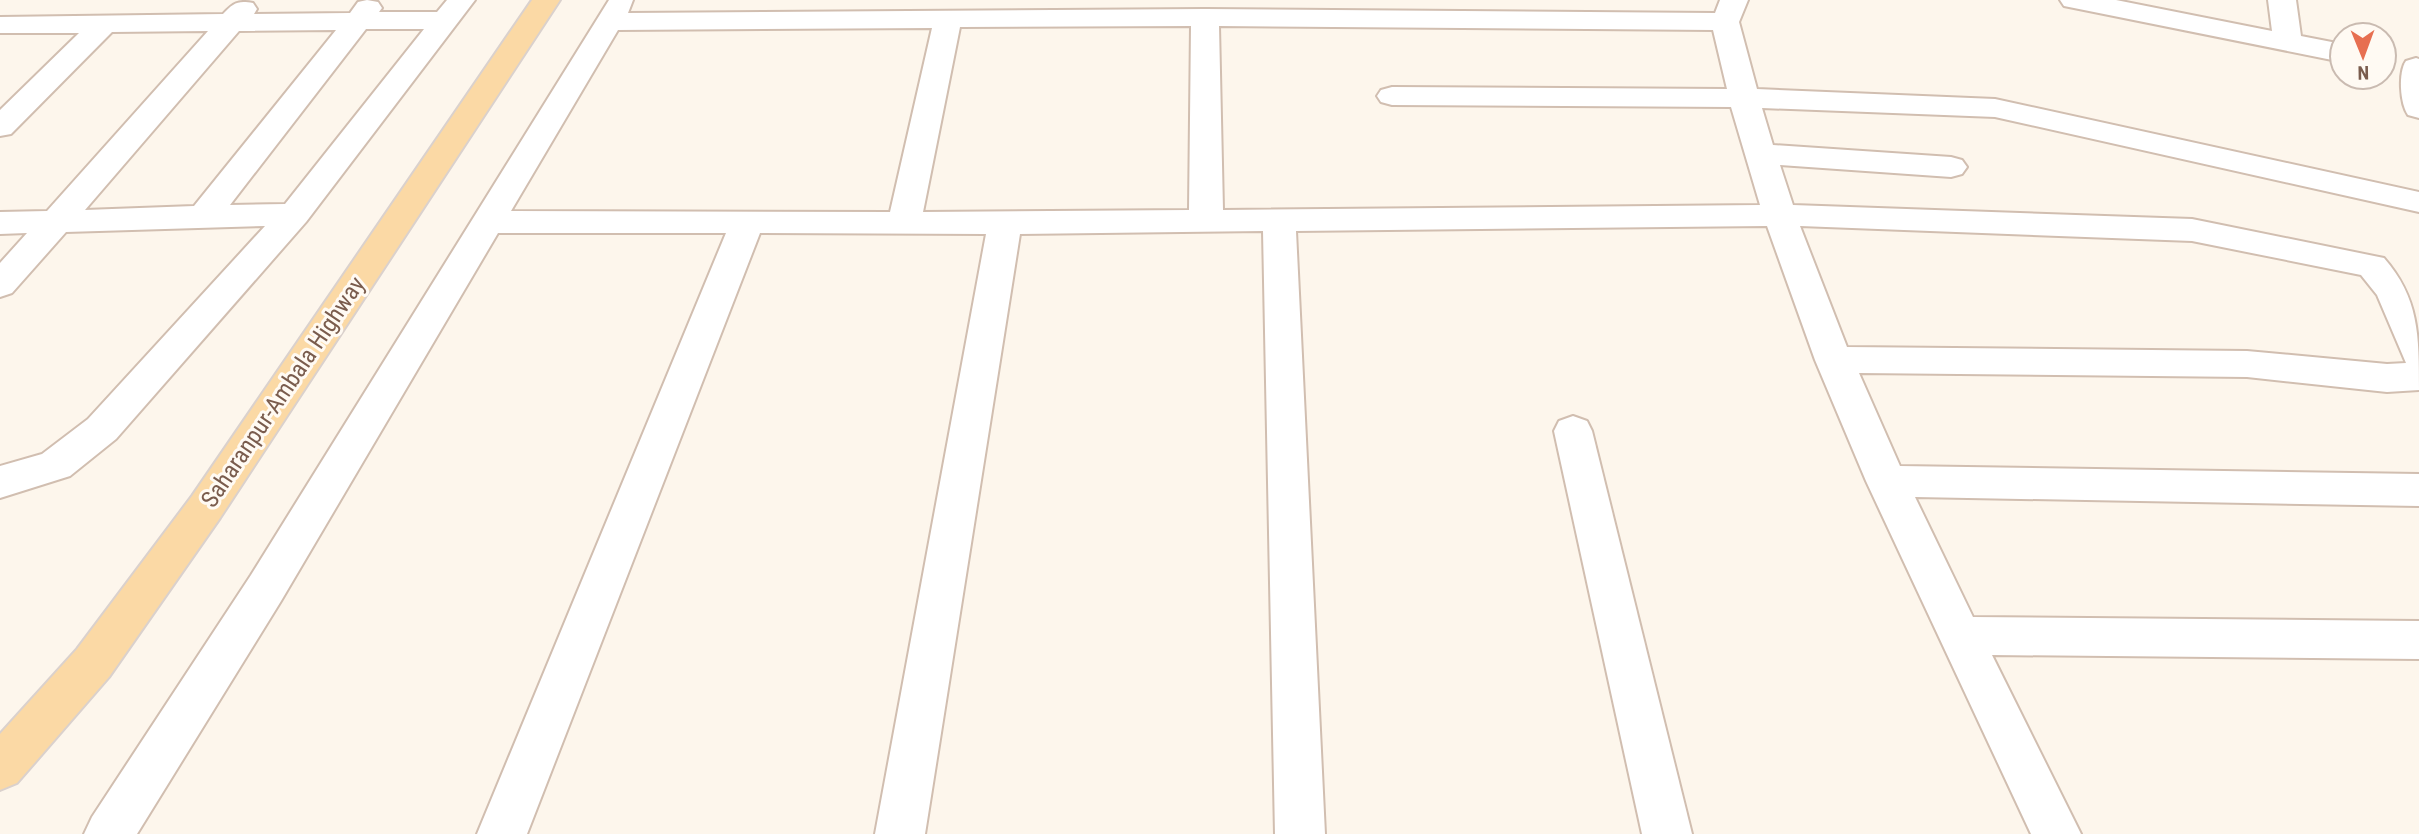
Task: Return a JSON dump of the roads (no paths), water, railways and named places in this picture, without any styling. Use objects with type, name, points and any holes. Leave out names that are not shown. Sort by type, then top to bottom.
[{"type":"main road","name":"Saharanpur-Ambala Highway","points":[[0,768],[93,663],[206,507],[545,0]]},
{"type":"street","points":[[2074,0],[2328,50]]},
{"type":"street","points":[[2282,0],[2288,43]]},
{"type":"street","points":[[205,215],[366,10]]},
{"type":"street","points":[[0,25],[96,16],[242,11],[453,10]]},
{"type":"street","points":[[0,482],[43,473],[75,455],[294,214],[453,10]]},
{"type":"street","points":[[0,285],[242,11]]},
{"type":"street","points":[[109,834],[266,588],[615,11],[948,19],[1199,12],[1730,11],[1744,98],[1778,215],[1834,360],[1886,481],[2056,834]]},
{"type":"street","points":[[1199,12],[1206,220]]},
{"type":"street","points":[[0,127],[42,85],[96,16]]},
{"type":"street","points":[[905,221],[948,19]]},
{"type":"street","points":[[2398,63],[2418,67],[2419,109]]},
{"type":"street","points":[[0,86],[42,85]]},
{"type":"street","points":[[1392,96],[1744,98],[1964,106],[2031,113],[2419,202]]},
{"type":"street","points":[[1760,153],[1951,167]]},
{"type":"street","points":[[0,223],[294,214]]},
{"type":"street","points":[[487,222],[1005,223],[1778,215],[2166,228],[2233,236],[2372,266],[2383,274],[2419,353]]},
{"type":"street","points":[[1279,220],[1300,834]]},
{"type":"street","points":[[502,834],[747,223]]},
{"type":"street","points":[[900,834],[1005,223]]},
{"type":"street","points":[[1834,360],[2246,364],[2387,378],[2419,376]]},
{"type":"street","points":[[1573,431],[1667,834]]},
{"type":"street","points":[[1886,481],[2419,491]]},
{"type":"street","points":[[1962,636],[2419,640]]}]
